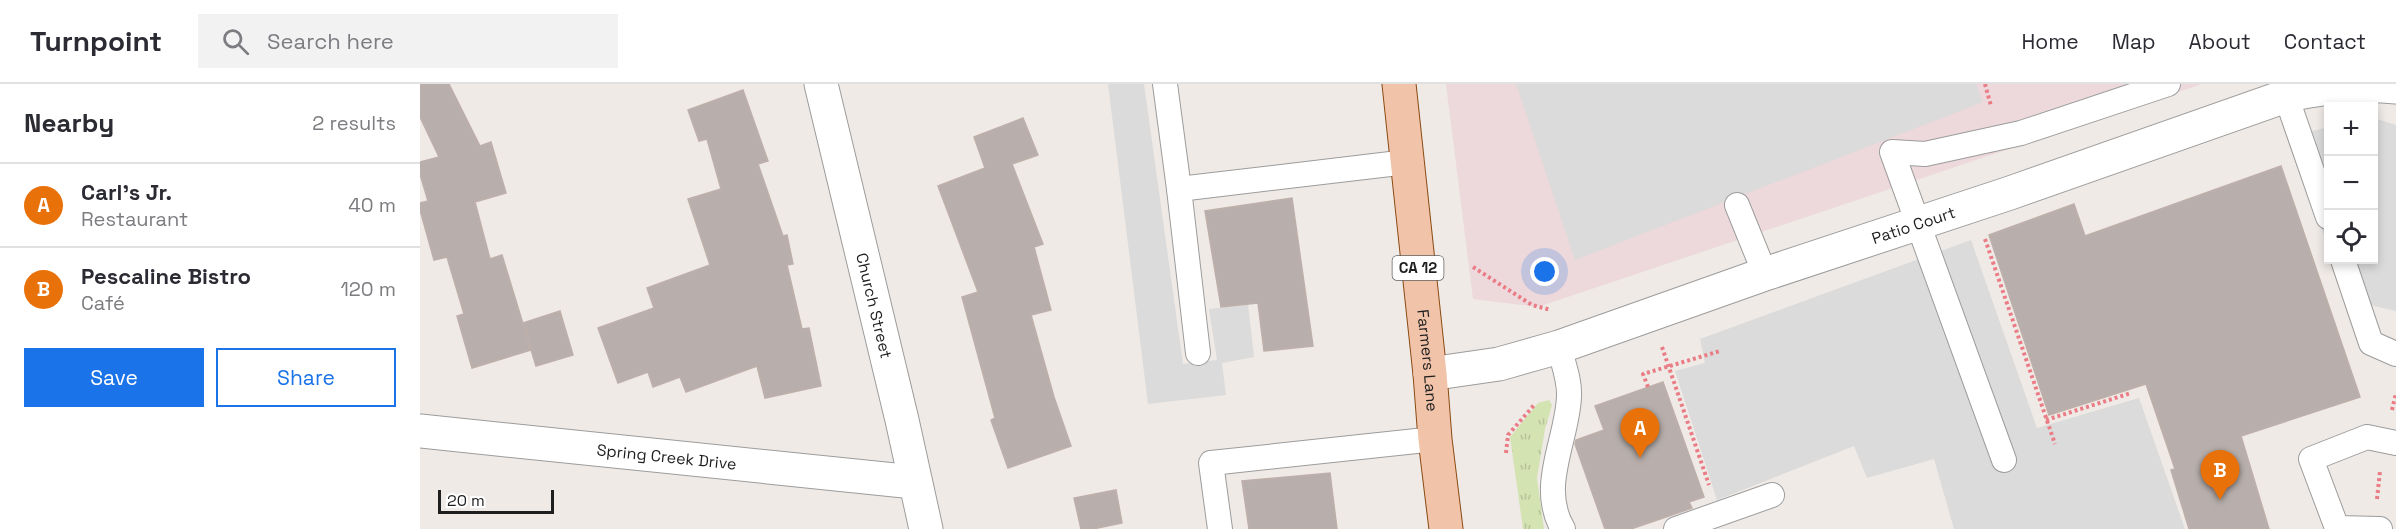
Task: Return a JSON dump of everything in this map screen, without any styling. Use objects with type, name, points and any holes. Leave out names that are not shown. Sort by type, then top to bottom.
[{"type":"main road","name":"Farmers Lane","points":[[1400,84],[1446,529]]},
{"type":"street","name":"Church Street","points":[[821,84],[926,529]]},
{"type":"street","name":"Patio Court","points":[[1430,374],[1499,364],[1559,347],[2286,96],[2312,90],[2357,85],[2396,87]]},
{"type":"street","name":"Spring Creek Drive","points":[[420,431],[914,482]]},
{"type":"lane","points":[[1165,84],[1198,353]]},
{"type":"lane","points":[[2004,460],[1892,152],[1925,154],[2021,133],[2168,84]]},
{"type":"lane","points":[[2286,96],[2326,210]]},
{"type":"lane","points":[[1179,189],[1407,162]]},
{"type":"lane","points":[[1737,205],[1765,274]]},
{"type":"lane","points":[[2344,264],[2371,343],[2396,354]]},
{"type":"lane","points":[[1559,347],[1569,385],[1569,399],[1554,471],[1553,491],[1557,518],[1563,529]]},
{"type":"lane","points":[[2380,529],[2337,528],[2311,459],[2367,437],[2396,442]]},
{"type":"lane","points":[[1220,529],[1211,463],[1435,439]]},
{"type":"lane","points":[[1676,529],[1772,495]]},
{"type":"path","points":[[1982,230],[2055,444]]},
{"type":"path","points":[[1473,267],[1532,305],[1551,310]]},
{"type":"path","points":[[1660,344],[1710,488]]},
{"type":"path","points":[[1648,387],[1643,374],[1720,351]]},
{"type":"path","points":[[2046,420],[2131,393]]},
{"type":"path","points":[[1506,453],[1508,435],[1537,402]]},
{"type":"shaded area","points":[[1108,84],[1144,84],[1183,364],[1217,360],[1209,309],[1248,304],[1254,357],[1222,363],[1226,395],[1148,404]]},
{"type":"shaded area","points":[[1446,84],[2202,84],[1538,307],[1473,299]]},
{"type":"shaded area","points":[[1516,84],[1976,84],[1983,102],[1575,260]]},
{"type":"shaded area","points":[[2378,119],[2396,125],[2396,311],[2348,300],[2334,264],[2378,264]]},
{"type":"shaded area","points":[[2324,128],[2324,236],[2289,137]]},
{"type":"shaded area","points":[[1971,240],[2037,428],[2139,398],[2185,529],[1954,529],[1934,459],[1867,478],[1854,446],[1717,500],[1675,371],[1705,363],[1700,339]]},
{"type":"green space","points":[[1549,400],[1552,405],[1545,429],[1537,478],[1544,529],[1523,529],[1510,437],[1538,403]]},
{"type":"building","points":[[420,84],[449,84],[480,146],[491,142],[506,193],[475,202],[490,259],[502,255],[531,350],[472,368],[457,316],[464,314],[447,257],[434,260],[420,210],[420,203],[428,201],[420,174],[420,162],[439,157],[420,117]]},
{"type":"building","points":[[743,90],[768,161],[758,164],[783,236],[787,235],[793,264],[787,265],[802,329],[809,328],[821,386],[765,398],[757,366],[686,392],[680,377],[653,387],[648,372],[618,383],[598,328],[654,308],[647,288],[710,265],[688,199],[721,189],[707,139],[699,141],[688,110]]},
{"type":"building","points":[[1023,118],[1038,155],[1012,164],[1043,244],[1034,247],[1051,310],[1031,315],[1054,397],[1071,446],[1008,468],[991,420],[995,418],[962,297],[978,292],[938,186],[985,168],[974,137]]},
{"type":"building","points":[[2281,166],[2360,397],[2241,436],[2269,529],[2189,529],[2171,470],[2175,469],[2146,384],[2049,415],[1989,235],[2074,204],[2085,236]]},
{"type":"building","points":[[1292,198],[1313,346],[1264,351],[1258,303],[1221,307],[1205,211]]},
{"type":"building","points":[[560,311],[573,355],[536,366],[523,323]]},
{"type":"building","points":[[1663,382],[1704,497],[1689,502],[1692,508],[1631,529],[1605,529],[1575,444],[1576,440],[1604,430],[1595,406]]},
{"type":"building","points":[[1330,473],[1337,529],[1249,529],[1242,481]]},
{"type":"building","points":[[1116,490],[1122,523],[1081,529],[1074,498]]},
{"type":"place","name":"Carl's Jr.","points":[[1640,458]]},
{"type":"place","name":"Pescaline Bistro","points":[[2220,500]]}]
